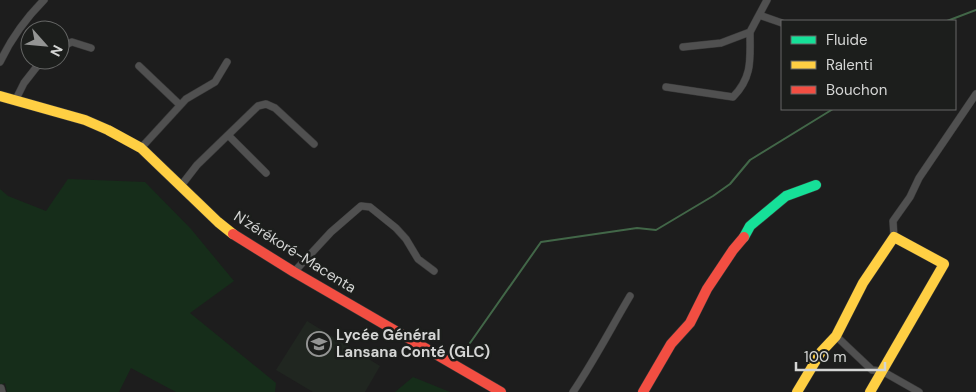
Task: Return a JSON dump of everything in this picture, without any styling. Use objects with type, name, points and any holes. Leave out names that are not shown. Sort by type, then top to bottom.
[{"type":"main road","name":"N'zérékoré-Macenta","points":[[0,96],[85,120],[141,148],[180,187],[236,236],[294,272],[501,392]]},
{"type":"main road","points":[[643,392],[671,344],[690,323],[708,289],[750,226],[786,196],[816,185]]},
{"type":"main road","points":[[797,392],[820,352],[836,336],[863,282],[894,237],[944,264],[870,392]]},
{"type":"street","points":[[0,62],[12,39],[27,18],[44,0]]},
{"type":"street","points":[[666,87],[733,97],[743,87],[749,72],[750,32],[767,0]]},
{"type":"street","points":[[758,15],[781,23]]},
{"type":"street","points":[[683,47],[721,43],[750,32]]},
{"type":"street","points":[[70,43],[91,48]]},
{"type":"street","points":[[141,148],[186,98],[215,82],[227,62]]},
{"type":"street","points":[[139,66],[180,105]]},
{"type":"street","points":[[15,101],[24,83],[34,70]]},
{"type":"street","points":[[894,237],[893,221],[910,197],[919,178],[976,94]]},
{"type":"street","points":[[180,187],[197,165],[258,106],[266,104],[275,108],[314,144]]},
{"type":"street","points":[[228,135],[266,173]]},
{"type":"street","points":[[294,272],[332,232],[361,206],[370,207],[396,228],[406,239],[418,258],[434,271]]},
{"type":"street","points":[[573,392],[589,369],[599,347],[630,296]]},
{"type":"street","points":[[836,336],[872,370],[882,371],[919,392]]},
{"type":"shaded area","name":"Lycée Général Lansana Conté (GLC)","points":[[307,321],[380,366],[365,392],[313,392],[276,370]]},
{"type":"green space","points":[[68,179],[145,182],[191,229],[234,281],[190,313],[276,383],[275,392],[176,392],[131,368],[119,392],[7,392],[5,383],[0,385],[0,189],[8,196],[46,211]]},
{"type":"green space","points":[[413,377],[450,392],[395,392]]},
{"type":"waterway","points":[[950,20],[976,10]]},
{"type":"waterway","points":[[470,343],[541,242],[637,228],[656,230],[730,184],[750,160],[831,110]]},
{"type":"traffic: fast","points":[[744,237],[750,226],[786,196],[816,185]]},
{"type":"traffic: slow","points":[[0,96],[85,120],[141,148],[233,234]]},
{"type":"traffic: slow","points":[[797,392],[821,352],[836,336],[863,283],[894,237],[944,264],[870,392]]},
{"type":"traffic: jam","points":[[233,234],[294,272],[501,392]]},
{"type":"traffic: jam","points":[[643,392],[671,344],[690,323],[707,289],[744,237]]},
{"type":"place","name":"Lycée Général Lansana Conté (GLC)","points":[[319,344]]}]
